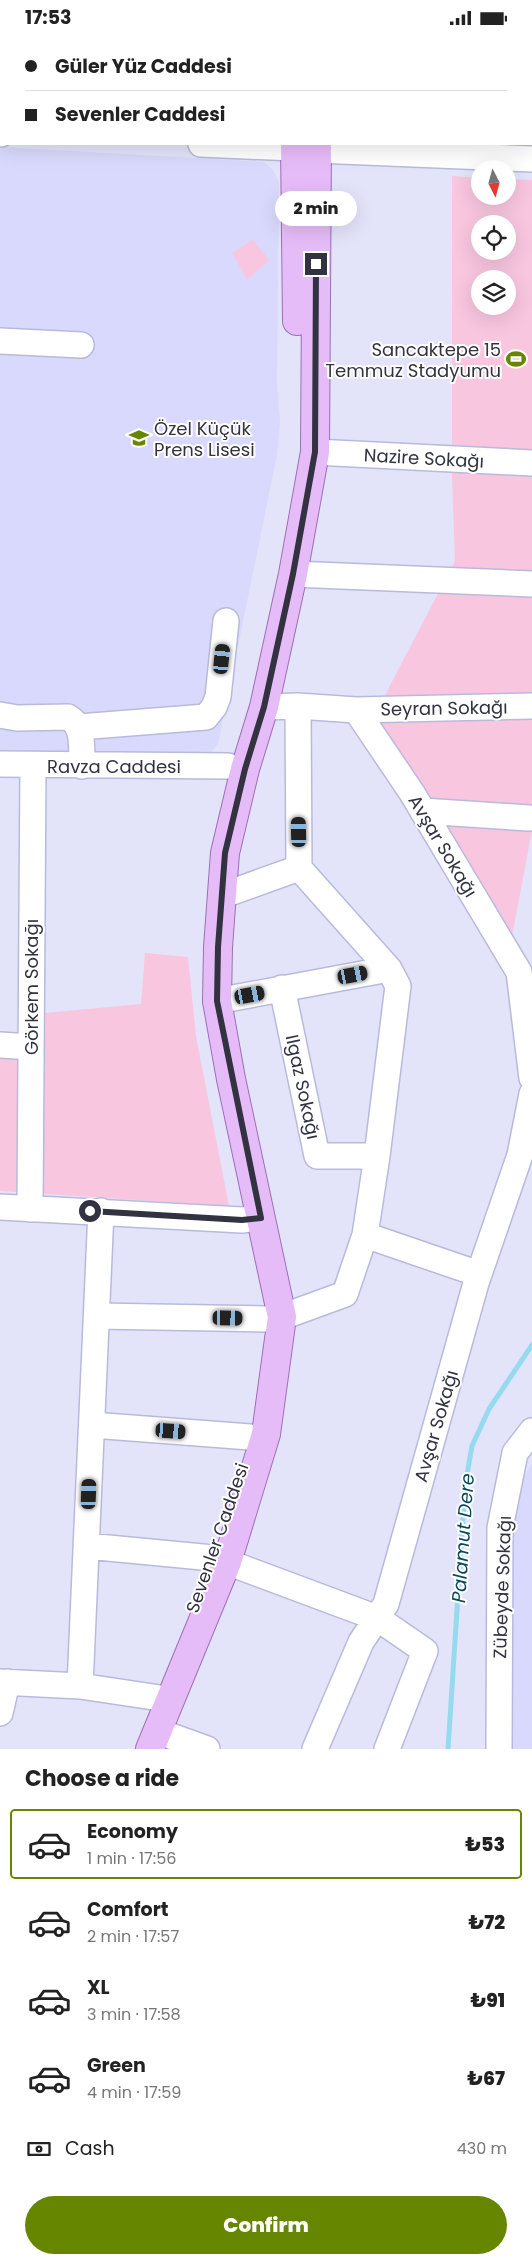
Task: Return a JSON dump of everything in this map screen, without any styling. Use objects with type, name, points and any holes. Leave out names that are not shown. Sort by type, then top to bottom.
[{"type":"main road","name":"Sevenler Caddesi","points":[[252,1219],[217,1001],[221,896],[236,768],[264,707],[293,574],[315,452],[305,147]]},
{"type":"main road","name":"Sevenler Caddesi","points":[[154,1740],[165,1700],[220,1560],[266,1434],[274,1318],[204,1009],[199,961],[208,863],[236,768],[269,629],[299,453],[305,147]]},
{"type":"main road","name":"Sevenler Caddesi","points":[[220,1560],[255,1421],[265,1350],[274,1318]]},
{"type":"main road","name":"Sevenler Caddesi","points":[[137,1749],[165,1700]]},
{"type":"street","points":[[236,145],[532,159]]},
{"type":"street","points":[[0,341],[80,345]]},
{"type":"street","name":"Nazire Sokağı","points":[[315,452],[532,463]]},
{"type":"street","points":[[293,574],[532,584]]},
{"type":"street","points":[[79,727],[206,717],[214,707],[218,697],[226,621]]},
{"type":"street","points":[[264,707],[298,706],[356,710]]},
{"type":"street","points":[[97,1316],[274,1318],[345,1294],[365,1235],[378,1156],[398,985],[389,969],[300,868],[298,706]]},
{"type":"street","name":"Seyran Sokağı","points":[[356,710],[532,706]]},
{"type":"street","name":"Avşar Sokağı","points":[[356,710],[423,811],[525,974],[532,1078]]},
{"type":"street","points":[[0,715],[17,718],[68,717],[74,720],[79,727],[82,766]]},
{"type":"street","name":"Ravza Caddesi","points":[[0,764],[236,768]]},
{"type":"street","name":"Görkem Sokağı","points":[[30,1209],[33,766]]},
{"type":"street","points":[[423,811],[529,818]]},
{"type":"street","points":[[221,896],[300,868]]},
{"type":"street","points":[[217,1001],[389,969]]},
{"type":"street","name":"Ilgaz Sokağı","points":[[282,988],[317,1156],[378,1156]]},
{"type":"street","points":[[0,1045],[31,1047]]},
{"type":"street","name":"Avşar Sokağı","points":[[315,1749],[361,1643],[386,1604],[479,1274],[520,1155],[532,1093]]},
{"type":"street","points":[[0,1207],[252,1219]]},
{"type":"street","points":[[80,1686],[102,1211]]},
{"type":"street","points":[[365,1235],[479,1274]]},
{"type":"street","points":[[92,1425],[250,1437]]},
{"type":"street","name":"Zübeyde Sokağı","points":[[499,1749],[500,1528],[514,1453],[532,1431]]},
{"type":"street","points":[[87,1546],[220,1560],[377,1618],[425,1651],[387,1749]]},
{"type":"street","points":[[0,1713],[4,1682],[80,1686],[165,1700]]},
{"type":"street","name":"Sevenler Caddesi","points":[[154,1740],[207,1749]]},
{"type":"shaded area","name":"Özel Küçük Prens Lisesi","points":[[0,147],[264,162],[273,170],[279,182],[277,384],[280,422],[277,455],[218,744],[208,756],[0,755]]},
{"type":"shaded area","points":[[452,176],[471,177],[471,205],[516,205],[516,179],[532,180],[532,831],[511,941],[373,718],[455,561],[452,478]]},
{"type":"shaded area","points":[[253,240],[269,260],[247,280],[232,253]]},
{"type":"shaded area","points":[[145,953],[188,957],[196,1036],[229,1206],[0,1191],[0,1053],[42,1055],[45,1013],[141,1004]]},
{"type":"shaded area","points":[[532,1463],[532,1749],[497,1749],[517,1489]]},
{"type":"waterway","name":"Palamut Dere","points":[[448,1749],[465,1486],[472,1446],[489,1409],[532,1345]]},
{"type":"place","name":"Sancaktepe 15 Temmuz Stadyumu","points":[[516,359]]},
{"type":"place","name":"Özel Küçük Prens Lisesi","points":[[139,438]]},
{"type":"route","points":[[90,1211],[242,1220],[261,1218],[231,1079],[217,1001],[218,947],[225,853],[245,769],[264,707],[293,574],[315,452],[316,264]]}]
